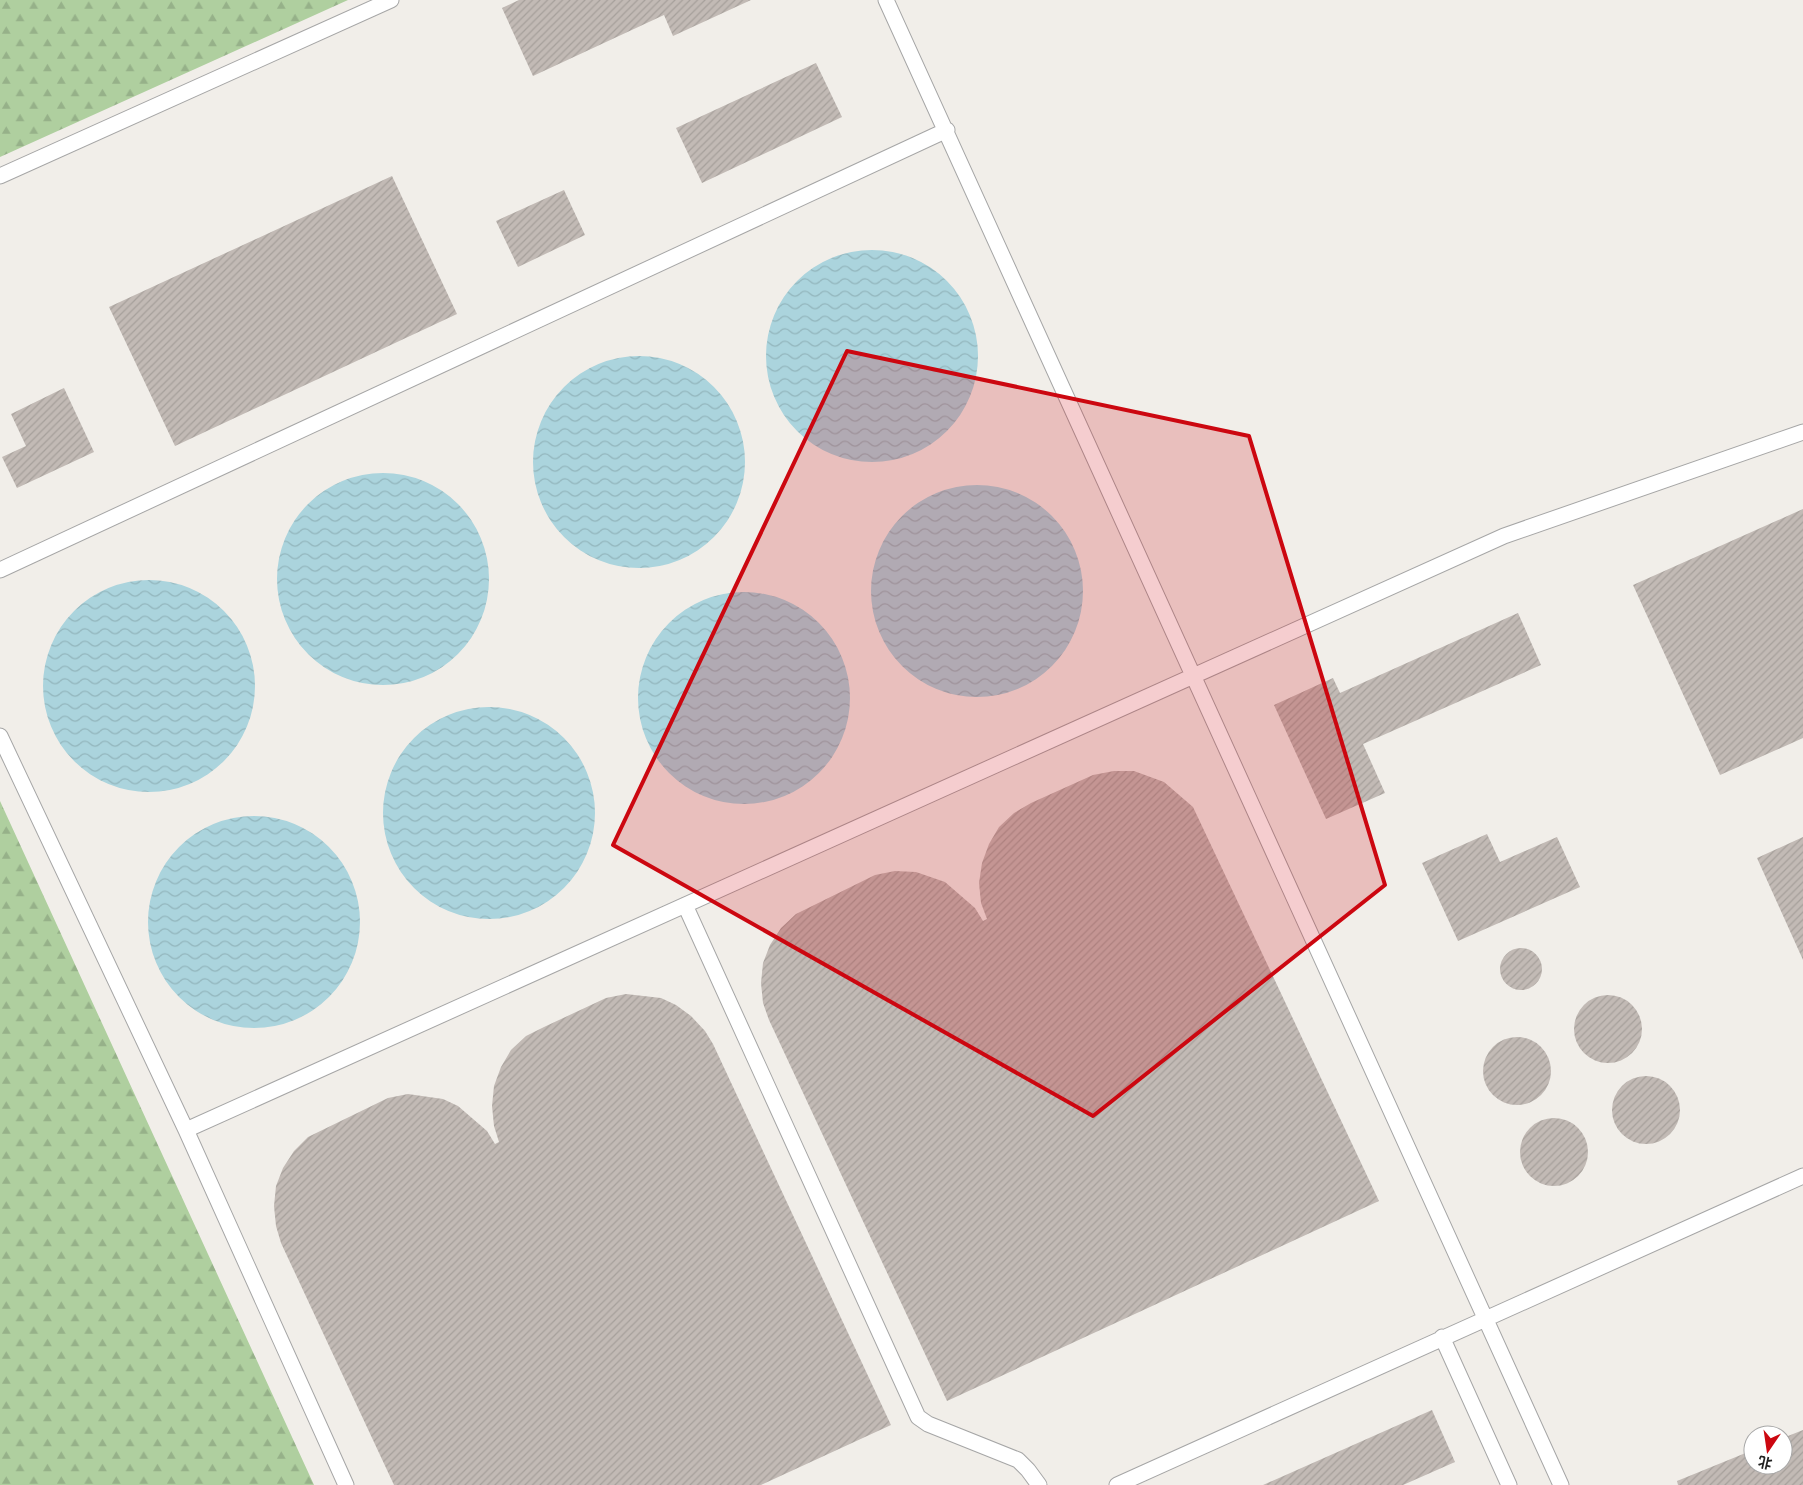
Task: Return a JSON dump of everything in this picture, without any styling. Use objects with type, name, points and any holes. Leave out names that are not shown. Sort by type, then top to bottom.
[{"type":"lane","points":[[0,176],[391,0]]},
{"type":"lane","points":[[886,0],[1561,1485]]},
{"type":"lane","points":[[0,570],[946,130]]},
{"type":"lane","points":[[186,1130],[1504,536],[1803,432]]},
{"type":"lane","points":[[0,736],[186,1130],[346,1485]]},
{"type":"lane","points":[[686,904],[918,1417],[928,1424],[1018,1460],[1039,1485]]},
{"type":"lane","points":[[1117,1485],[1803,1176]]},
{"type":"lane","points":[[1442,1338],[1509,1485]]},
{"type":"highlighted area","points":[[847,351],[1249,436],[1385,885],[1093,1116],[613,845]]},
{"type":"green space","points":[[0,0],[348,0],[0,157]]},
{"type":"green space","points":[[0,801],[314,1485],[0,1485]]},
{"type":"water","points":[[872,250],[893,252],[913,258],[931,268],[947,281],[960,297],[970,315],[976,335],[978,356],[976,377],[970,397],[960,415],[947,431],[931,444],[913,454],[893,460],[872,462],[851,460],[831,454],[813,444],[797,431],[784,415],[774,397],[768,377],[766,356],[768,335],[774,315],[784,297],[797,281],[813,268],[831,258],[851,252]]},
{"type":"water","points":[[629,356],[649,356],[670,360],[689,368],[714,387],[727,403],[737,421],[743,441],[745,462],[743,483],[737,503],[727,521],[714,537],[689,556],[670,564],[649,568],[629,568],[608,564],[589,556],[572,544],[557,529],[545,512],[537,493],[533,472],[533,452],[537,431],[545,412],[557,395],[572,380],[589,368],[608,360]]},
{"type":"water","points":[[373,473],[393,473],[433,485],[458,504],[471,520],[481,538],[487,558],[489,579],[487,600],[481,620],[471,638],[458,654],[442,667],[424,677],[393,685],[373,685],[333,673],[316,661],[301,646],[285,620],[277,589],[277,569],[289,529],[301,512],[316,497],[342,481]]},
{"type":"water","points":[[967,485],[987,485],[1027,497],[1052,516],[1065,532],[1075,550],[1081,570],[1083,591],[1081,612],[1075,632],[1065,650],[1052,666],[1036,679],[1018,689],[987,697],[967,697],[927,685],[910,673],[895,658],[879,632],[871,601],[871,581],[883,541],[895,524],[910,509],[936,493]]},
{"type":"water","points":[[139,580],[159,580],[180,584],[199,592],[224,611],[237,627],[247,645],[253,665],[255,686],[253,707],[247,727],[237,745],[224,761],[199,780],[180,788],[159,792],[139,792],[118,788],[99,780],[82,768],[67,753],[55,736],[47,717],[43,696],[43,676],[47,655],[55,636],[67,619],[82,604],[99,592],[118,584]]},
{"type":"water","points":[[734,592],[754,592],[775,596],[794,604],[819,623],[832,639],[842,657],[848,677],[850,698],[848,719],[842,739],[832,757],[819,773],[794,792],[775,800],[754,804],[734,804],[713,800],[694,792],[677,780],[662,765],[650,748],[642,729],[638,708],[638,688],[642,667],[650,648],[662,631],[677,616],[694,604],[713,596]]},
{"type":"water","points":[[479,707],[499,707],[520,711],[539,719],[564,738],[577,754],[587,772],[593,792],[595,813],[593,834],[587,854],[577,872],[564,888],[539,907],[520,915],[499,919],[479,919],[458,915],[439,907],[422,895],[407,880],[395,863],[387,844],[383,823],[383,803],[387,782],[395,763],[407,746],[422,731],[439,719],[458,711]]},
{"type":"water","points":[[244,816],[264,816],[304,828],[329,847],[342,863],[352,881],[358,901],[360,922],[358,943],[352,963],[342,981],[329,997],[313,1010],[295,1020],[264,1028],[244,1028],[204,1016],[187,1004],[172,989],[156,963],[148,932],[148,912],[160,872],[172,855],[187,840],[213,824]]},
{"type":"building","points":[[519,0],[751,0],[673,36],[664,15],[533,76],[502,8]]},
{"type":"building","points":[[816,63],[842,117],[702,183],[676,128]]},
{"type":"building","points":[[392,176],[457,314],[175,446],[109,307]]},
{"type":"building","points":[[564,190],[585,235],[518,267],[496,221]]},
{"type":"building","points":[[64,388],[94,452],[17,488],[2,457],[26,446],[11,414]]},
{"type":"building","points":[[1803,509],[1803,738],[1720,775],[1633,585]]},
{"type":"building","points":[[1518,613],[1541,665],[1363,744],[1385,793],[1326,819],[1274,705],[1333,678],[1340,693]]},
{"type":"building","points":[[1114,771],[1134,771],[1164,782],[1193,807],[1379,1201],[947,1401],[769,1020],[763,1003],[761,983],[763,963],[770,945],[781,928],[796,914],[875,875],[895,871],[916,872],[945,882],[975,908],[983,921],[987,919],[981,903],[979,883],[982,863],[989,844],[999,827],[1014,813],[1031,803],[1093,775]]},
{"type":"building","points":[[1487,834],[1500,862],[1557,837],[1580,887],[1458,941],[1422,863]]},
{"type":"building","points":[[1803,837],[1803,960],[1757,858]]},
{"type":"building","points":[[1525,948],[1533,951],[1539,957],[1542,969],[1539,981],[1533,987],[1517,990],[1509,987],[1503,981],[1500,965],[1503,957],[1509,951]]},
{"type":"building","points":[[626,994],[661,998],[676,1005],[691,1016],[705,1031],[713,1044],[891,1425],[761,1485],[394,1485],[281,1243],[276,1226],[274,1206],[276,1186],[283,1168],[294,1151],[308,1137],[388,1098],[408,1094],[443,1099],[458,1106],[487,1131],[495,1144],[499,1142],[494,1126],[492,1106],[494,1086],[501,1067],[511,1050],[526,1036],[544,1027],[606,998]]},
{"type":"building","points":[[1608,995],[1621,998],[1632,1005],[1639,1016],[1642,1029],[1639,1042],[1632,1053],[1621,1060],[1608,1063],[1595,1060],[1584,1053],[1577,1042],[1574,1029],[1577,1016],[1584,1005],[1595,998]]},
{"type":"building","points":[[1517,1037],[1530,1040],[1541,1047],[1548,1058],[1551,1071],[1548,1084],[1541,1095],[1530,1102],[1517,1105],[1504,1102],[1493,1095],[1486,1084],[1483,1071],[1486,1058],[1493,1047],[1504,1040]]},
{"type":"building","points":[[1646,1076],[1659,1079],[1670,1086],[1677,1097],[1680,1110],[1677,1123],[1670,1134],[1659,1141],[1646,1144],[1633,1141],[1622,1134],[1615,1123],[1612,1110],[1615,1097],[1622,1086],[1633,1079]]},
{"type":"building","points":[[1554,1118],[1567,1121],[1578,1128],[1585,1139],[1588,1152],[1585,1165],[1578,1176],[1567,1183],[1554,1186],[1541,1183],[1530,1176],[1523,1165],[1520,1152],[1523,1139],[1530,1128],[1541,1121]]},
{"type":"building","points":[[1432,1410],[1455,1462],[1403,1485],[1263,1485]]},
{"type":"building","points":[[1803,1430],[1803,1485],[1678,1485],[1677,1481],[1743,1454],[1743,1475],[1793,1475],[1793,1434]]}]
